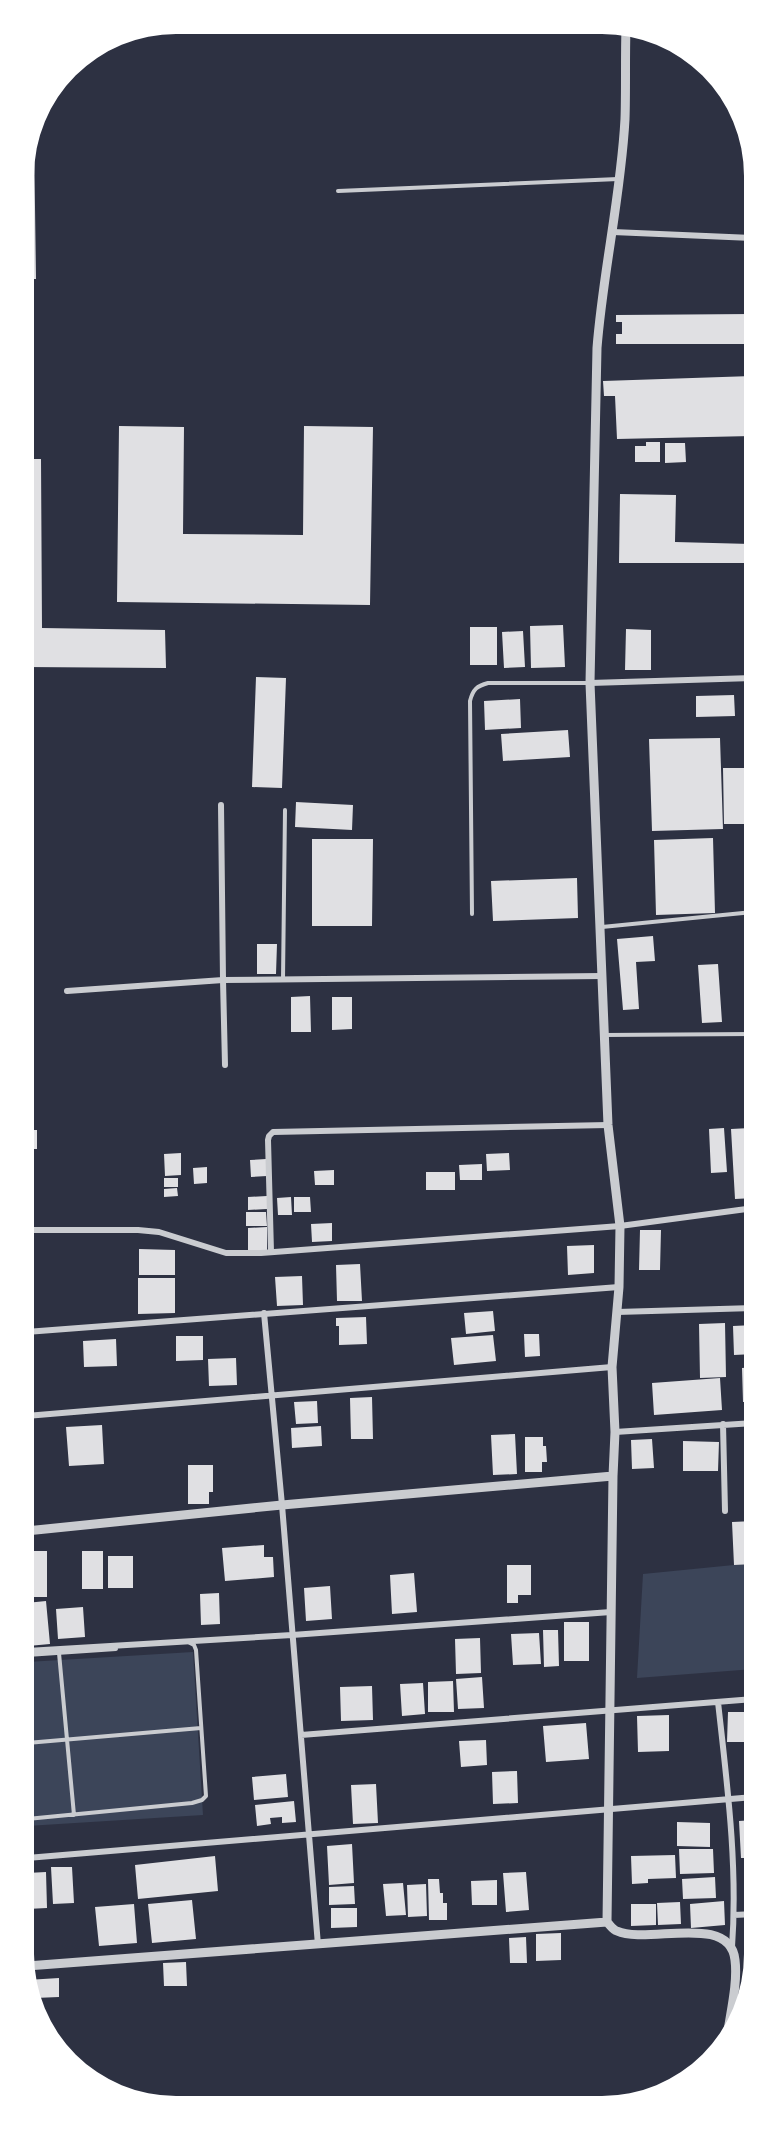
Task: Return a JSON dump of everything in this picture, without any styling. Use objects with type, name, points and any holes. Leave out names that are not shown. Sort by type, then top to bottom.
[{"type":"street","points":[[626,37],[625,120],[613,231],[605,267],[597,348],[590,683],[608,1125],[620,1226],[619,1287],[612,1367],[615,1432],[610,1612],[607,1922],[616,1931],[630,1934],[716,1936],[728,1942],[732,1947]]},
{"type":"street","points":[[613,231],[744,238]]},
{"type":"street","points":[[590,683],[744,678]]},
{"type":"street","points":[[221,805],[225,1065]]},
{"type":"street","points":[[67,991],[223,980],[602,976]]},
{"type":"street","points":[[271,1252],[268,1140],[273,1132],[608,1125]]},
{"type":"street","points":[[34,1230],[138,1230],[159,1232],[226,1253],[271,1252],[620,1226],[744,1209]]},
{"type":"street","points":[[34,1331],[619,1287]]},
{"type":"street","points":[[617,1312],[744,1308]]},
{"type":"street","points":[[264,1314],[273,1395],[318,1945]]},
{"type":"street","points":[[34,1415],[612,1367]]},
{"type":"street","points":[[615,1432],[744,1423]]},
{"type":"street","points":[[723,1424],[725,1511]]},
{"type":"street","points":[[34,1530],[282,1505],[613,1476]]},
{"type":"street","points":[[34,1653],[610,1612]]},
{"type":"street","points":[[301,1736],[744,1700]]},
{"type":"street","points":[[718,1702],[729,1799],[734,1916],[732,1947],[735,1961],[729,2018]]},
{"type":"street","points":[[34,1857],[744,1798]]},
{"type":"street","points":[[734,1916],[744,1915]]},
{"type":"street","points":[[35,1965],[607,1922]]},
{"type":"lane","points":[[338,191],[618,179]]},
{"type":"lane","points":[[472,914],[470,701],[472,692],[478,686],[488,683],[590,683]]},
{"type":"lane","points":[[283,979],[285,810]]},
{"type":"lane","points":[[600,927],[744,913]]},
{"type":"lane","points":[[604,1035],[744,1034]]},
{"type":"lane","points":[[34,1653],[192,1643],[196,1650],[206,1796],[192,1803],[34,1818]]},
{"type":"lane","points":[[59,1653],[74,1815]]},
{"type":"lane","points":[[34,1742],[201,1728]]},
{"type":"shaded area","points":[[744,1564],[744,1670],[637,1678],[643,1574]]},
{"type":"shaded area","points":[[193,1652],[203,1815],[34,1826],[34,1662]]},
{"type":"building","points":[[35,205],[36,279],[35,279]]},
{"type":"building","points":[[744,314],[744,344],[616,344],[616,334],[622,334],[622,322],[616,322],[616,315]]},
{"type":"building","points":[[744,376],[744,436],[617,439],[615,396],[604,396],[603,381]]},
{"type":"building","points":[[119,426],[184,427],[183,534],[303,535],[304,426],[373,427],[370,605],[117,602]]},
{"type":"building","points":[[646,442],[660,442],[660,462],[635,462],[635,446],[646,446]]},
{"type":"building","points":[[665,443],[685,443],[686,462],[665,463]]},
{"type":"building","points":[[35,459],[41,459],[42,628],[165,630],[166,668],[35,667]]},
{"type":"building","points":[[620,494],[676,495],[675,542],[744,544],[744,563],[619,563]]},
{"type":"building","points":[[563,625],[565,667],[531,668],[530,626]]},
{"type":"building","points":[[470,627],[497,627],[497,665],[470,665]]},
{"type":"building","points":[[626,629],[651,630],[651,670],[625,670]]},
{"type":"building","points":[[523,631],[525,667],[504,668],[502,632]]},
{"type":"building","points":[[256,677],[286,678],[282,788],[252,787]]},
{"type":"building","points":[[734,695],[735,716],[696,717],[696,696]]},
{"type":"building","points":[[520,699],[521,728],[485,730],[484,701]]},
{"type":"building","points":[[568,730],[570,757],[503,761],[501,734]]},
{"type":"building","points":[[720,738],[723,829],[652,831],[649,739]]},
{"type":"building","points":[[723,768],[744,768],[744,824],[724,824]]},
{"type":"building","points":[[296,802],[353,805],[352,830],[295,827]]},
{"type":"building","points":[[713,838],[715,913],[656,915],[654,840]]},
{"type":"building","points":[[312,839],[373,839],[372,926],[312,926]]},
{"type":"building","points":[[577,878],[578,918],[493,921],[491,881]]},
{"type":"building","points":[[653,936],[655,961],[636,962],[639,1009],[623,1010],[617,939]]},
{"type":"building","points":[[257,944],[277,944],[276,974],[257,974]]},
{"type":"building","points":[[718,964],[722,1022],[702,1023],[698,965]]},
{"type":"building","points":[[310,996],[311,1032],[291,1032],[291,997]]},
{"type":"building","points":[[332,997],[352,997],[352,1029],[332,1030]]},
{"type":"building","points":[[724,1128],[727,1172],[711,1173],[709,1129]]},
{"type":"building","points":[[744,1128],[744,1199],[735,1199],[731,1129]]},
{"type":"building","points":[[34,1130],[37,1130],[37,1149],[34,1149]]},
{"type":"building","points":[[181,1153],[181,1175],[165,1176],[164,1154]]},
{"type":"building","points":[[509,1153],[510,1170],[487,1171],[486,1154]]},
{"type":"building","points":[[266,1159],[267,1176],[251,1177],[250,1160]]},
{"type":"building","points":[[482,1164],[482,1180],[460,1180],[459,1165]]},
{"type":"building","points":[[207,1167],[207,1183],[194,1184],[193,1168]]},
{"type":"building","points":[[334,1170],[334,1185],[315,1185],[314,1171]]},
{"type":"building","points":[[426,1172],[455,1172],[455,1190],[426,1190]]},
{"type":"building","points":[[164,1178],[178,1178],[178,1187],[164,1187]]},
{"type":"building","points":[[177,1188],[178,1196],[164,1197],[164,1189]]},
{"type":"building","points":[[267,1196],[267,1209],[248,1210],[248,1197]]},
{"type":"building","points":[[291,1197],[292,1215],[278,1215],[277,1198]]},
{"type":"building","points":[[294,1197],[310,1197],[311,1212],[294,1212]]},
{"type":"building","points":[[246,1212],[266,1212],[267,1226],[246,1226]]},
{"type":"building","points":[[332,1223],[332,1241],[312,1242],[311,1224]]},
{"type":"building","points":[[267,1227],[267,1250],[248,1250],[248,1228]]},
{"type":"building","points":[[640,1230],[661,1230],[660,1270],[639,1270]]},
{"type":"building","points":[[594,1245],[594,1273],[568,1275],[567,1246]]},
{"type":"building","points":[[139,1249],[175,1250],[175,1275],[139,1275]]},
{"type":"building","points":[[360,1264],[362,1301],[337,1301],[336,1265]]},
{"type":"building","points":[[302,1276],[303,1305],[277,1306],[275,1277]]},
{"type":"building","points":[[138,1278],[175,1278],[175,1313],[138,1314]]},
{"type":"building","points":[[493,1311],[495,1331],[466,1334],[464,1313]]},
{"type":"building","points":[[366,1317],[367,1344],[339,1345],[339,1326],[336,1326],[336,1318]]},
{"type":"building","points":[[725,1323],[726,1377],[700,1378],[699,1324]]},
{"type":"building","points":[[744,1325],[744,1354],[734,1355],[733,1326]]},
{"type":"building","points":[[524,1334],[539,1334],[540,1356],[525,1357]]},
{"type":"building","points":[[493,1335],[496,1361],[454,1365],[451,1338]]},
{"type":"building","points":[[176,1336],[203,1336],[203,1360],[176,1361]]},
{"type":"building","points":[[116,1339],[117,1366],[84,1367],[83,1341]]},
{"type":"building","points":[[236,1358],[237,1385],[209,1386],[208,1359]]},
{"type":"building","points":[[742,1368],[744,1368],[744,1402],[743,1402]]},
{"type":"building","points":[[720,1378],[722,1410],[654,1415],[652,1383]]},
{"type":"building","points":[[372,1397],[373,1439],[351,1439],[350,1398]]},
{"type":"building","points":[[317,1401],[318,1423],[296,1424],[294,1402]]},
{"type":"building","points":[[102,1425],[104,1464],[69,1466],[66,1427]]},
{"type":"building","points":[[321,1426],[322,1446],[292,1448],[291,1428]]},
{"type":"building","points":[[515,1434],[517,1474],[493,1475],[491,1435]]},
{"type":"building","points":[[525,1437],[543,1437],[547,1462],[542,1462],[542,1472],[525,1472]]},
{"type":"building","points":[[652,1439],[654,1468],[632,1469],[631,1440]]},
{"type":"building","points":[[683,1441],[719,1442],[718,1471],[683,1471]]},
{"type":"building","points":[[188,1465],[213,1465],[213,1492],[209,1492],[209,1504],[188,1504]]},
{"type":"building","points":[[744,1521],[744,1564],[734,1565],[732,1522]]},
{"type":"building","points":[[264,1545],[264,1557],[273,1557],[274,1577],[225,1581],[222,1548]]},
{"type":"building","points":[[34,1551],[47,1551],[47,1597],[34,1597]]},
{"type":"building","points":[[82,1551],[103,1551],[103,1589],[82,1589]]},
{"type":"building","points":[[108,1556],[133,1556],[133,1588],[108,1588]]},
{"type":"building","points":[[507,1565],[531,1565],[531,1595],[518,1595],[518,1603],[507,1603]]},
{"type":"building","points":[[414,1573],[417,1612],[392,1614],[390,1575]]},
{"type":"building","points":[[330,1586],[332,1619],[306,1621],[304,1588]]},
{"type":"building","points":[[219,1593],[220,1624],[201,1625],[200,1594]]},
{"type":"building","points":[[46,1601],[50,1644],[34,1645],[34,1602]]},
{"type":"building","points":[[83,1607],[85,1637],[58,1639],[56,1609]]},
{"type":"building","points":[[564,1622],[589,1622],[589,1661],[564,1661]]},
{"type":"building","points":[[543,1630],[558,1630],[559,1666],[544,1667]]},
{"type":"building","points":[[539,1633],[541,1664],[513,1665],[511,1634]]},
{"type":"building","points":[[480,1638],[481,1673],[456,1674],[455,1639]]},
{"type":"building","points":[[482,1677],[484,1708],[458,1709],[456,1679]]},
{"type":"building","points":[[453,1681],[454,1712],[428,1712],[428,1682]]},
{"type":"building","points":[[423,1683],[425,1714],[402,1716],[400,1684]]},
{"type":"building","points":[[372,1686],[373,1720],[341,1721],[340,1687]]},
{"type":"building","points":[[728,1712],[744,1712],[744,1742],[727,1742]]},
{"type":"building","points":[[669,1715],[669,1751],[638,1752],[637,1716]]},
{"type":"building","points":[[586,1723],[589,1759],[546,1762],[543,1726]]},
{"type":"building","points":[[486,1740],[487,1765],[461,1767],[459,1741]]},
{"type":"building","points":[[517,1771],[518,1803],[493,1804],[492,1772]]},
{"type":"building","points":[[286,1774],[288,1797],[254,1800],[252,1777]]},
{"type":"building","points":[[376,1784],[378,1823],[353,1824],[351,1785]]},
{"type":"building","points":[[294,1801],[296,1822],[282,1823],[282,1817],[270,1818],[271,1824],[257,1826],[255,1805]]},
{"type":"building","points":[[739,1821],[744,1821],[744,1858],[741,1858]]},
{"type":"building","points":[[677,1822],[710,1823],[710,1847],[677,1846]]},
{"type":"building","points":[[352,1844],[354,1883],[329,1885],[327,1846]]},
{"type":"building","points":[[679,1849],[713,1849],[714,1873],[680,1874]]},
{"type":"building","points":[[675,1855],[676,1878],[648,1879],[648,1883],[632,1884],[631,1856]]},
{"type":"building","points":[[215,1856],[218,1891],[138,1899],[135,1865]]},
{"type":"building","points":[[51,1867],[72,1867],[74,1903],[53,1904]]},
{"type":"building","points":[[46,1872],[47,1908],[34,1909],[34,1873]]},
{"type":"building","points":[[526,1872],[529,1910],[506,1912],[503,1873]]},
{"type":"building","points":[[715,1877],[716,1898],[683,1899],[682,1879]]},
{"type":"building","points":[[428,1879],[439,1879],[443,1903],[447,1903],[447,1920],[429,1920]]},
{"type":"building","points":[[497,1880],[497,1905],[472,1905],[471,1881]]},
{"type":"building","points":[[403,1883],[406,1915],[386,1916],[383,1884]]},
{"type":"building","points":[[426,1884],[427,1916],[408,1917],[407,1885]]},
{"type":"building","points":[[354,1886],[355,1904],[329,1905],[329,1887]]},
{"type":"building","points":[[192,1900],[196,1939],[152,1943],[148,1904]]},
{"type":"building","points":[[724,1901],[725,1925],[691,1928],[690,1904]]},
{"type":"building","points":[[680,1902],[681,1924],[658,1925],[657,1903]]},
{"type":"building","points":[[134,1904],[137,1943],[99,1946],[95,1907]]},
{"type":"building","points":[[631,1904],[656,1904],[656,1925],[631,1926]]},
{"type":"building","points":[[331,1908],[357,1908],[357,1927],[331,1928]]},
{"type":"building","points":[[561,1933],[561,1960],[536,1961],[536,1934]]},
{"type":"building","points":[[526,1937],[527,1963],[510,1963],[509,1938]]},
{"type":"building","points":[[186,1962],[187,1986],[164,1986],[163,1963]]},
{"type":"building","points":[[59,1978],[59,1997],[42,1998],[37,1979]]}]
